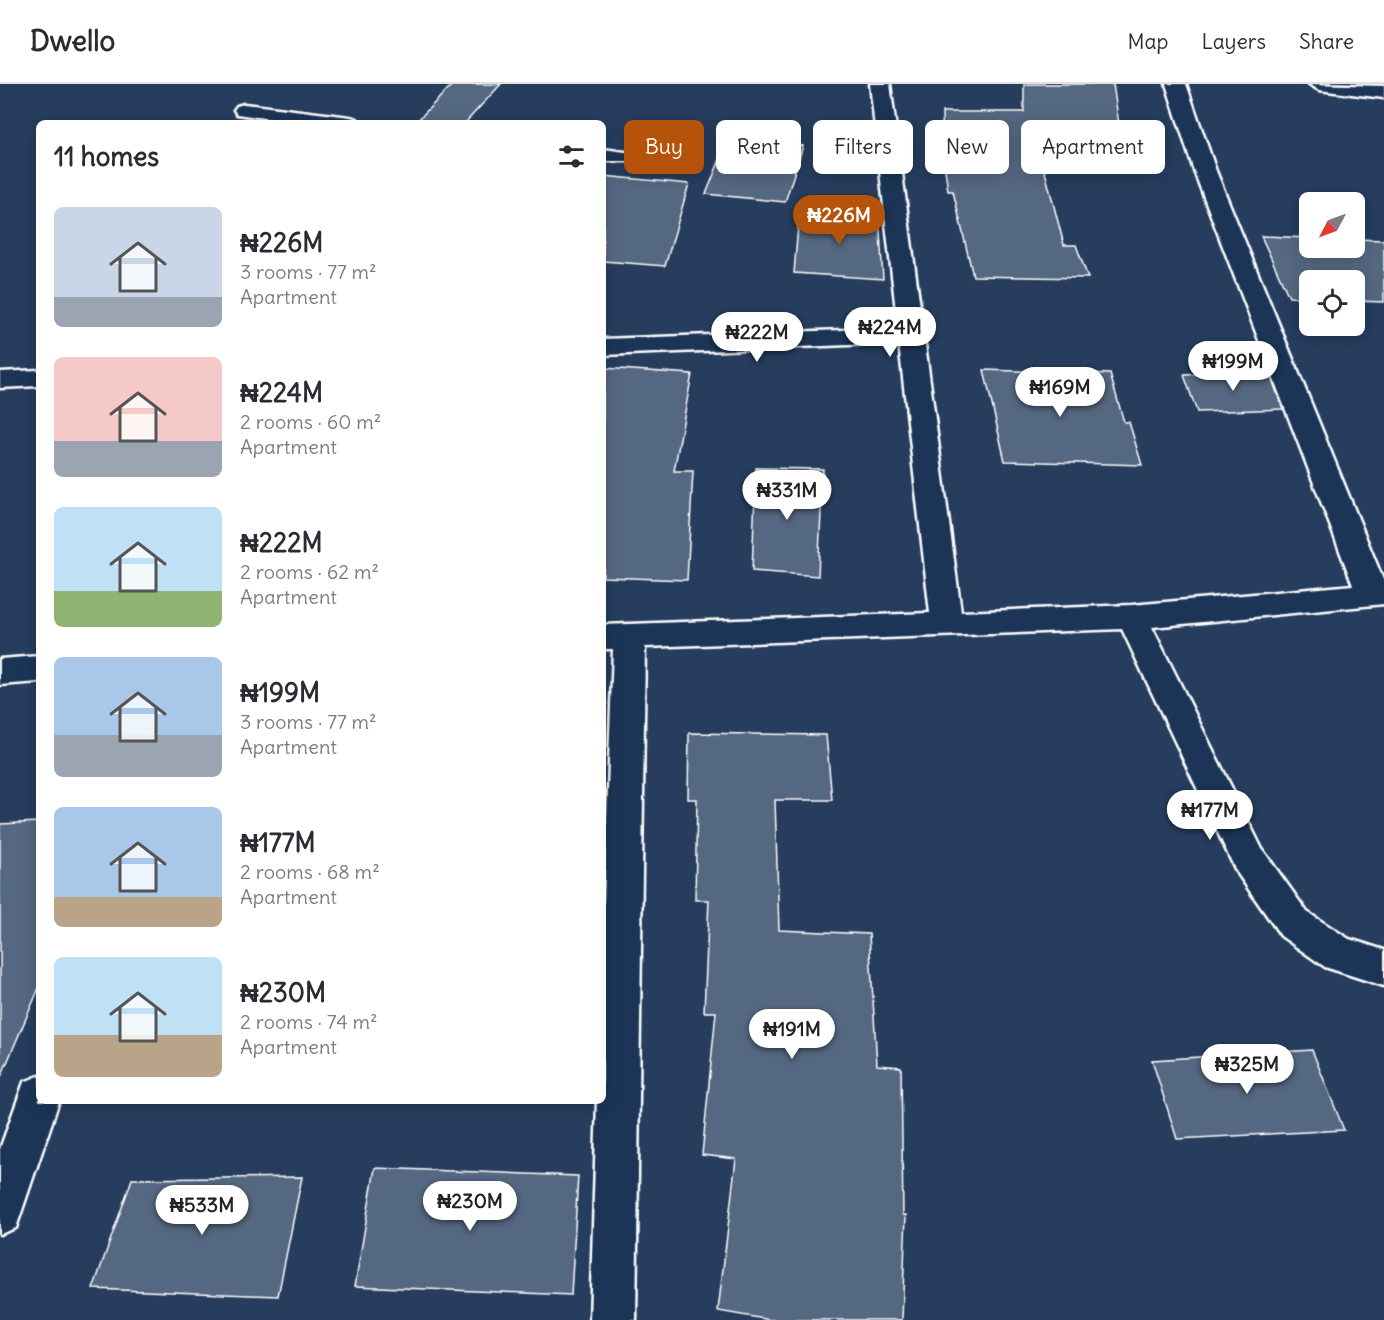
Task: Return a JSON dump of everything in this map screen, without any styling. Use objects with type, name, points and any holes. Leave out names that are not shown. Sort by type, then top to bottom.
[{"type":"street","points":[[880,84],[909,335],[947,626]]},
{"type":"street","points":[[613,1320],[616,636],[947,626],[1132,617],[1378,594],[1205,171],[1176,84]]},
{"type":"street","points":[[1319,84],[1384,92]]},
{"type":"street","points":[[244,88],[242,117],[317,120]]},
{"type":"street","points":[[274,120],[284,117]]},
{"type":"street","points":[[606,154],[624,157]]},
{"type":"street","points":[[606,347],[909,335]]},
{"type":"street","points":[[0,380],[36,378]]},
{"type":"street","points":[[1132,617],[1249,860],[1294,924],[1339,954],[1384,968]]},
{"type":"street","points":[[0,672],[36,669]]},
{"type":"street","points":[[0,1212],[37,1104]]},
{"type":"building","points":[[453,84],[501,84],[468,120],[418,120]]},
{"type":"building","points":[[1024,84],[1113,84],[1118,120],[1021,120],[1021,174],[1046,174],[1064,245],[1076,245],[1088,278],[973,276],[953,191],[948,191],[946,174],[1009,174],[1009,120],[942,120],[942,112],[1024,112]]},
{"type":"building","points":[[716,169],[716,174],[794,174],[785,202],[706,194]]},
{"type":"building","points":[[606,176],[689,184],[665,266],[606,261]]},
{"type":"building","points":[[799,214],[879,217],[883,279],[794,273]]},
{"type":"building","points":[[1261,236],[1299,238],[1299,258],[1365,258],[1365,239],[1384,240],[1384,302],[1365,301],[1365,270],[1299,270],[1299,297],[1289,297]]},
{"type":"building","points":[[606,368],[692,374],[674,471],[693,471],[687,580],[606,577]]},
{"type":"building","points":[[984,370],[1110,374],[1124,422],[1129,422],[1142,465],[1005,461]]},
{"type":"building","points":[[1269,371],[1283,409],[1197,412],[1184,375]]},
{"type":"building","points":[[756,468],[823,469],[818,576],[752,571]]},
{"type":"building","points":[[689,733],[826,735],[832,800],[775,800],[779,930],[869,934],[877,1065],[901,1067],[903,1215],[906,1215],[902,1320],[771,1320],[718,1311],[736,1159],[702,1155],[716,1012],[704,1012],[709,900],[695,900],[697,799],[688,799]]},
{"type":"building","points":[[36,822],[36,995],[0,1079],[0,824]]},
{"type":"building","points":[[1312,1050],[1344,1130],[1177,1139],[1152,1060]]},
{"type":"building","points":[[375,1168],[578,1176],[571,1295],[355,1286]]},
{"type":"building","points":[[302,1177],[278,1296],[93,1289],[132,1179]]}]
